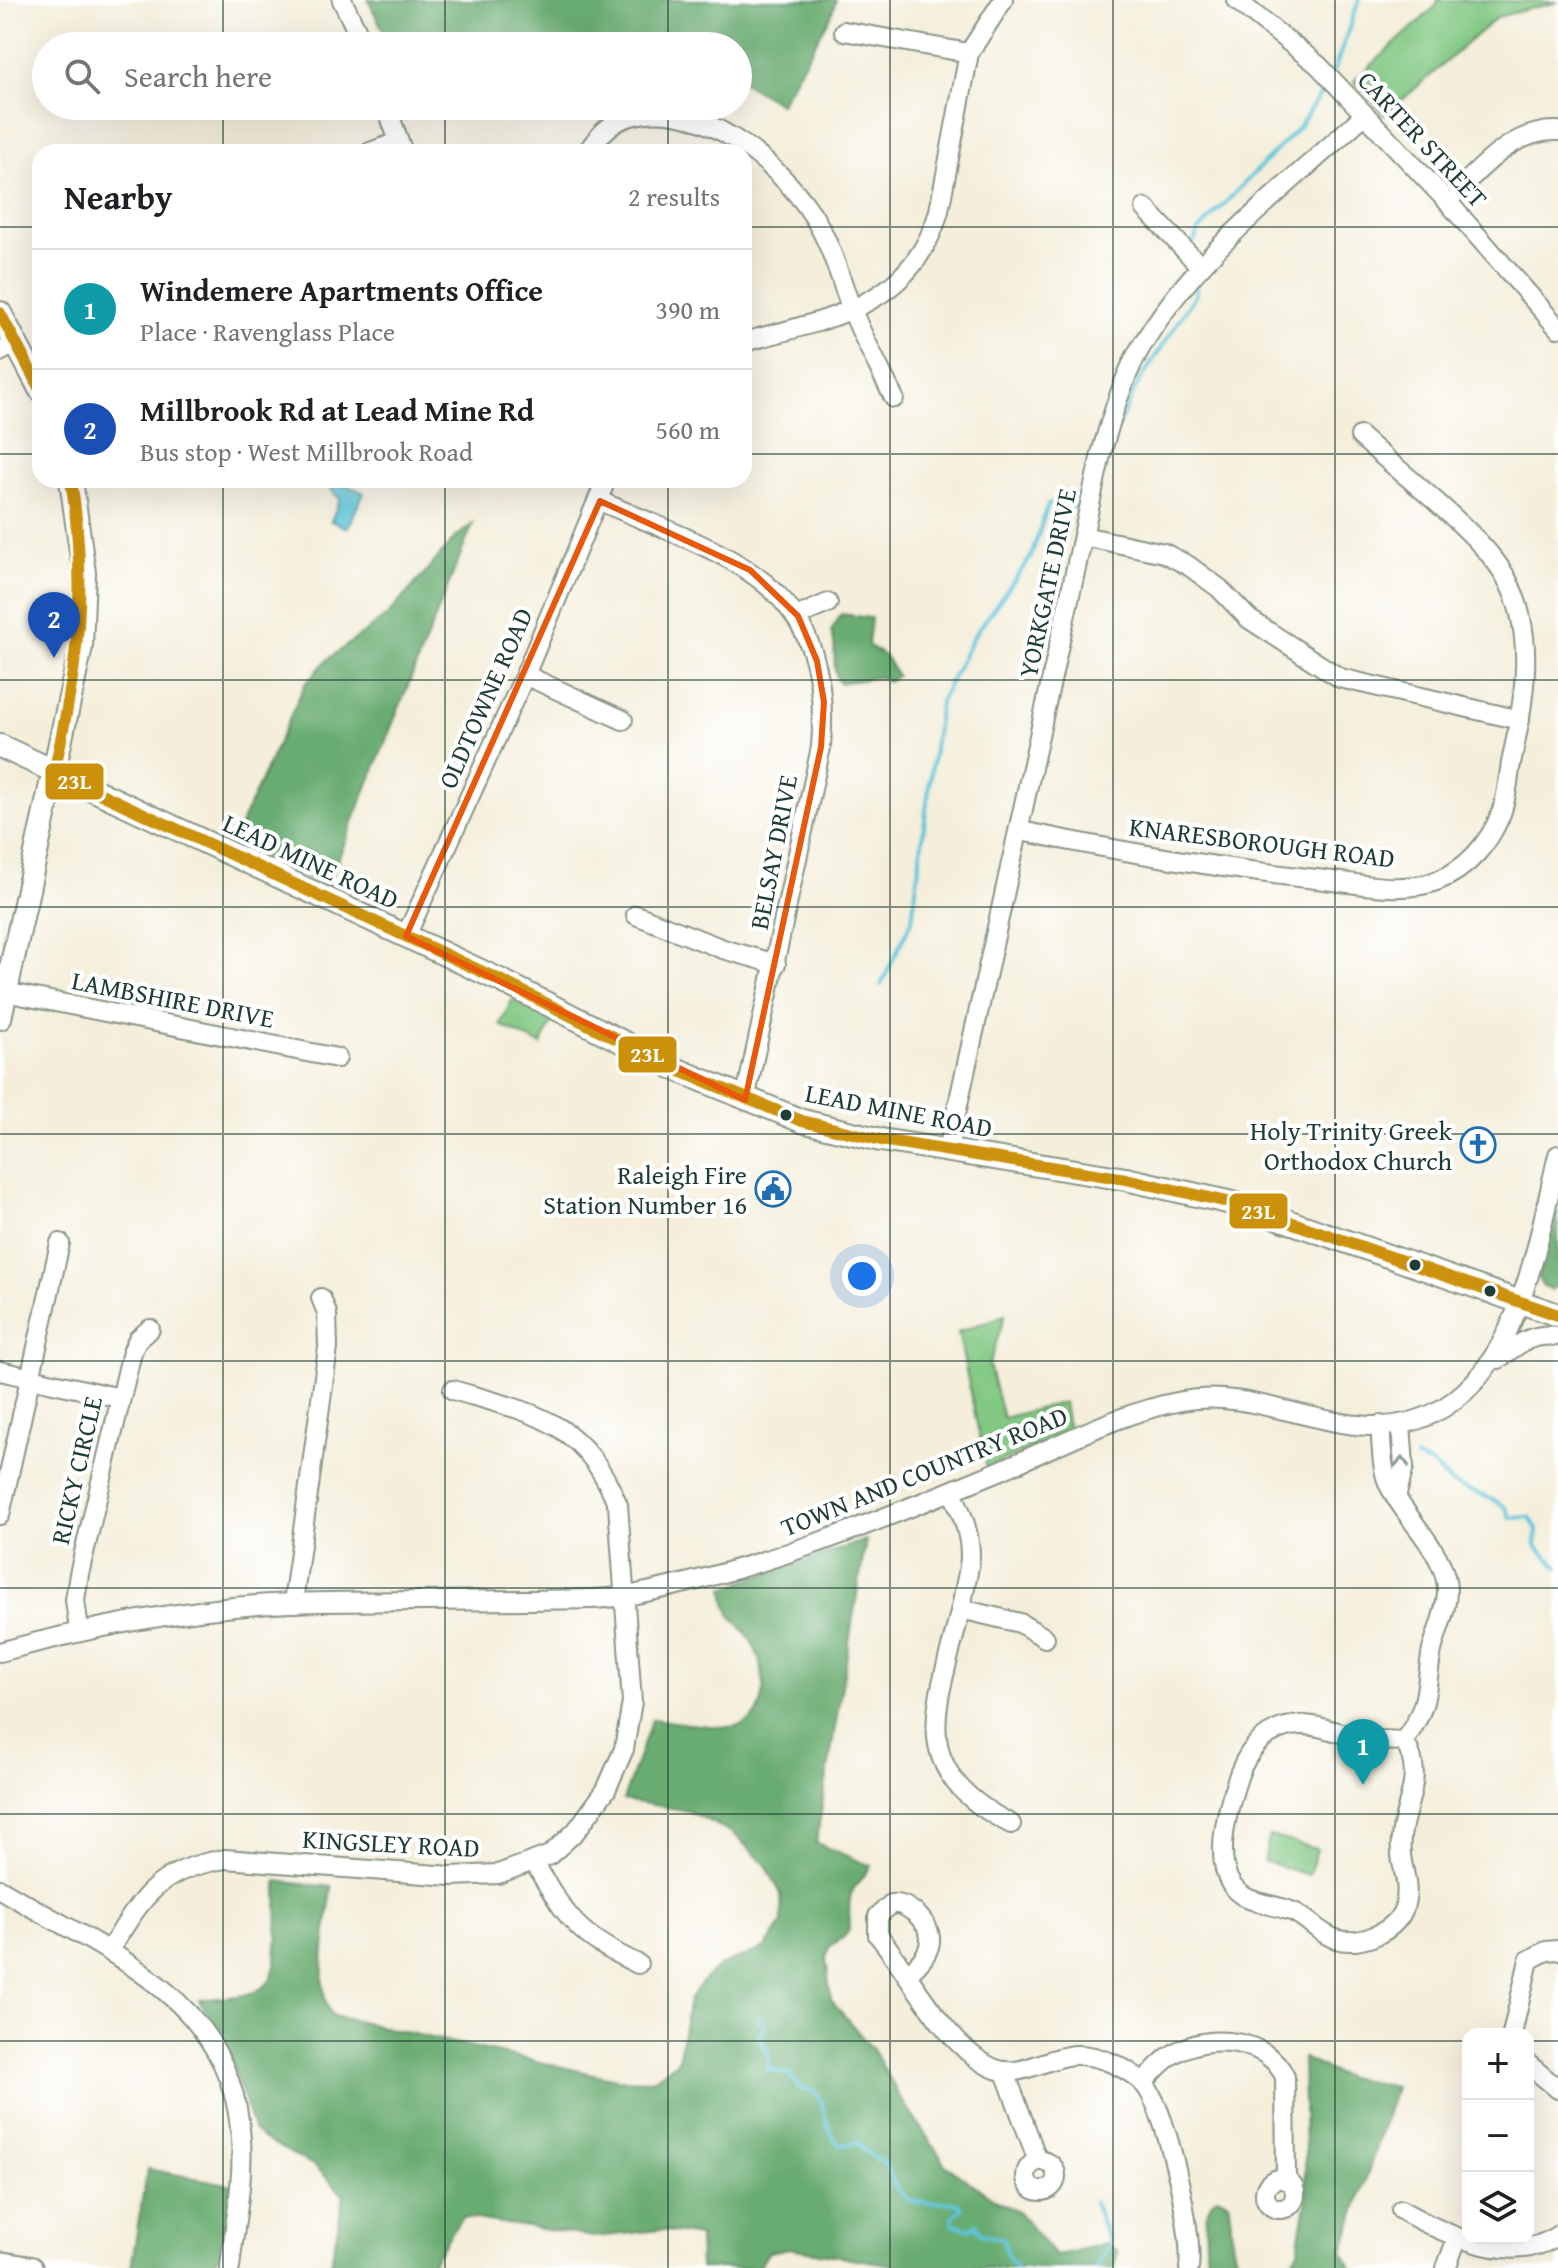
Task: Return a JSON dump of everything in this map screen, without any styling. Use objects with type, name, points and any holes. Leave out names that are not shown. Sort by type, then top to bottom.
[{"type":"main road","points":[[0,313],[8,348],[32,379]]},
{"type":"main road","points":[[0,1018],[3,991],[54,772],[83,626],[82,547],[72,488]]},
{"type":"main road","name":"LEAD MINE ROAD","points":[[0,746],[406,936],[745,1100],[841,1132],[1126,1179],[1241,1205],[1558,1315]]},
{"type":"main road","points":[[0,2263],[31,2268]]},
{"type":"street","points":[[342,0],[357,32]]},
{"type":"street","points":[[752,340],[853,312],[908,269],[935,227],[969,53],[1003,0]]},
{"type":"street","name":"CARTER STREET","points":[[1236,0],[1318,65],[1447,201],[1558,328]]},
{"type":"street","points":[[844,31],[969,53]]},
{"type":"street","name":"YORKGATE DRIVE","points":[[948,1150],[1021,831],[1083,536],[1117,399],[1138,353],[1199,265],[1364,115]]},
{"type":"street","points":[[391,120],[399,144]]},
{"type":"street","points":[[594,144],[613,124],[626,120]]},
{"type":"street","points":[[693,120],[722,132],[738,144]]},
{"type":"street","points":[[1447,201],[1512,142],[1543,130],[1558,131]]},
{"type":"street","points":[[752,154],[807,207],[828,245],[853,312],[894,398]]},
{"type":"street","points":[[1145,208],[1199,265]]},
{"type":"street","name":"KNARESBOROUGH ROAD","points":[[1021,831],[1119,851],[1287,876],[1380,886],[1438,881],[1464,866],[1482,847],[1501,815],[1520,720],[1526,675],[1524,633],[1516,599],[1503,572],[1476,542],[1360,436]]},
{"type":"street","name":"OLDTOWNE ROAD","points":[[406,936],[525,675],[604,488]]},
{"type":"street","name":"BELSAY DRIVE","points":[[600,501],[750,570],[798,616],[817,661],[824,702],[821,747],[745,1100]]},
{"type":"street","points":[[1083,536],[1164,553],[1189,566],[1262,628],[1340,678],[1520,720]]},
{"type":"street","points":[[798,616],[828,603]]},
{"type":"street","points":[[525,675],[623,720]]},
{"type":"street","points":[[636,915],[723,949],[776,964]]},
{"type":"street","name":"LAMBSHIRE DRIVE","points":[[3,991],[337,1058]]},
{"type":"street","name":"TOWN AND COUNTRY ROAD","points":[[0,1652],[79,1630],[252,1605],[625,1596],[718,1575],[837,1538],[1118,1421],[1189,1399],[1220,1398],[1331,1422],[1380,1425],[1424,1419],[1443,1408],[1473,1382],[1504,1341],[1527,1282],[1558,1155]]},
{"type":"street","points":[[0,1515],[60,1243]]},
{"type":"street","points":[[293,1603],[328,1348],[327,1313],[321,1298]]},
{"type":"street","name":"RICKY CIRCLE","points":[[79,1630],[75,1600],[79,1574],[120,1398],[132,1352],[138,1339],[150,1329]]},
{"type":"street","points":[[1473,1382],[1522,1340],[1543,1334],[1558,1336]]},
{"type":"street","points":[[0,1371],[120,1398]]},
{"type":"street","name":"KINGSLEY ROAD","points":[[109,1951],[153,1887],[173,1873],[199,1863],[225,1859],[451,1876],[498,1874],[550,1855],[576,1831],[606,1790],[624,1749],[632,1702],[618,1505],[592,1456],[575,1437],[552,1422],[453,1390]]},
{"type":"street","points":[[1396,1498],[1404,1466],[1401,1424]]},
{"type":"street","points":[[1380,1425],[1387,1481],[1439,1559],[1447,1589],[1446,1606],[1431,1657],[1424,1710],[1404,1741]]},
{"type":"street","points":[[952,1491],[970,1542],[971,1559],[936,1714],[936,1746],[946,1773],[955,1784],[977,1805],[1011,1824]]},
{"type":"street","points":[[961,1609],[1020,1623],[1045,1638]]},
{"type":"street","points":[[1314,1724],[1363,1738],[1404,1741],[1416,1764],[1416,1778],[1399,1830],[1407,1891],[1405,1907],[1397,1921],[1371,1937],[1339,1940],[1293,1912],[1248,1899],[1237,1890],[1224,1858],[1225,1823],[1240,1772],[1256,1744],[1283,1728],[1314,1724]]},
{"type":"street","points":[[534,1862],[562,1911],[596,1944],[638,1964]]},
{"type":"street","points":[[0,1889],[146,1973],[178,1999],[211,2038],[231,2082],[241,2141],[230,2268]]},
{"type":"street","points":[[1513,2028],[1529,1960],[1546,1951],[1558,1950]]},
{"type":"street","points":[[909,1973],[960,2044],[984,2064],[1005,2072],[1060,2058],[1091,2056],[1126,2071],[1143,2083],[1156,2103],[1185,2212],[1191,2254],[1189,2268]]},
{"type":"street","points":[[1143,2083],[1176,2052],[1201,2043],[1236,2043],[1264,2054],[1281,2069],[1285,2077],[1286,2180]]},
{"type":"street","points":[[1534,2069],[1558,2089]]},
{"type":"street","points":[[1005,2072],[1038,2161]]},
{"type":"street","points":[[1401,2210],[1456,2241],[1488,2253],[1522,2253],[1548,2244],[1558,2235]]},
{"type":"street","points":[[1446,2268],[1456,2241]]},
{"type":"highlighted area","points":[[600,501],[750,570],[798,616],[817,661],[824,702],[821,747],[745,1100],[406,936]]},
{"type":"green space","points":[[368,0],[836,0],[831,16],[780,104],[752,87],[752,32],[384,32]]},
{"type":"green space","points":[[1438,0],[1558,2],[1497,17],[1385,115],[1354,81],[1436,6]]},
{"type":"green space","points":[[473,524],[327,887],[233,841],[305,684],[328,659],[388,615],[456,537]]},
{"type":"green space","points":[[841,614],[871,618],[868,645],[886,657],[897,676],[889,681],[879,677],[839,683],[831,632]]},
{"type":"green space","points":[[512,1000],[553,1020],[541,1045],[500,1025]]},
{"type":"green space","points":[[1554,1212],[1558,1212],[1558,1285],[1551,1290],[1543,1287],[1538,1277]]},
{"type":"green space","points":[[1005,1315],[989,1365],[1003,1418],[1064,1402],[1069,1433],[986,1468],[958,1332]]},
{"type":"green space","points":[[866,1540],[816,1843],[871,1866],[851,1894],[848,1931],[829,1947],[826,1959],[831,2000],[874,2051],[899,2096],[947,2166],[998,2202],[1018,2211],[1055,2256],[1106,2243],[1117,2251],[1115,2268],[912,2268],[789,2248],[769,2252],[757,2268],[700,2268],[699,2236],[660,2230],[594,2237],[462,2217],[428,2268],[330,2268],[344,2195],[315,2166],[264,2139],[253,2129],[226,2043],[199,2000],[252,1993],[266,1985],[275,1966],[277,1952],[277,1881],[332,1887],[323,1974],[327,2005],[333,2016],[616,2079],[652,2080],[678,2061],[689,2000],[703,1981],[719,1966],[765,1948],[782,1923],[781,1894],[766,1865],[733,1833],[689,1811],[623,1800],[652,1719],[720,1727],[738,1726],[749,1721],[761,1703],[761,1667],[749,1637],[728,1610],[724,1588]]},
{"type":"green space","points":[[1270,1836],[1317,1849],[1309,1875],[1263,1861]]},
{"type":"green space","points":[[1303,2058],[1338,2075],[1395,2087],[1343,2251],[1351,2268],[1288,2268],[1298,2250],[1306,2203]]},
{"type":"green space","points":[[147,2169],[233,2185],[227,2250],[206,2268],[131,2268]]},
{"type":"green space","points":[[1217,2197],[1228,2202],[1233,2245],[1243,2268],[1206,2268],[1206,2219],[1211,2203]]},
{"type":"water","points":[[353,488],[364,493],[347,528],[331,521],[340,499],[331,490]]},
{"type":"waterway","points":[[1334,71],[1359,0]]},
{"type":"waterway","points":[[1192,247],[1198,231],[1299,127],[1328,82]]},
{"type":"waterway","points":[[1116,431],[1137,385],[1196,294],[1195,282]]},
{"type":"waterway","points":[[881,985],[912,920],[940,702],[973,637],[1031,557],[1048,504],[1084,508]]},
{"type":"waterway","points":[[1416,1458],[1432,1464],[1451,1483],[1496,1501],[1505,1507],[1511,1518],[1530,1517],[1537,1529],[1536,1546],[1558,1567]]},
{"type":"waterway","points":[[757,2018],[765,2028],[759,2038],[769,2053],[768,2069],[789,2074],[800,2088],[817,2095],[831,2133],[840,2145],[858,2143],[865,2152],[885,2163],[895,2186],[906,2198],[915,2202],[959,2203],[962,2208],[952,2217],[953,2224],[970,2229],[976,2224],[981,2234],[1003,2239],[1007,2256],[1016,2268]]},
{"type":"waterway","points":[[1094,2202],[1109,2242],[1097,2268]]},
{"type":"transit line","name":"23L","points":[[0,313],[32,374]]},
{"type":"transit line","name":"23L","points":[[72,488],[79,557],[78,627],[69,697],[54,772],[504,982],[680,1071],[802,1121],[881,1140],[1126,1179],[1241,1205],[1558,1315]]},
{"type":"place","name":"Millbrook Rd at Lead Mine Rd","points":[[54,658]]},
{"type":"place","name":"Holy Trinity Greek Orthodox Church","points":[[1478,1145]]},
{"type":"place","name":"Raleigh Fire Station Number 16","points":[[773,1189]]},
{"type":"place","name":"Windemere Apartments Office","points":[[1363,1785]]}]
